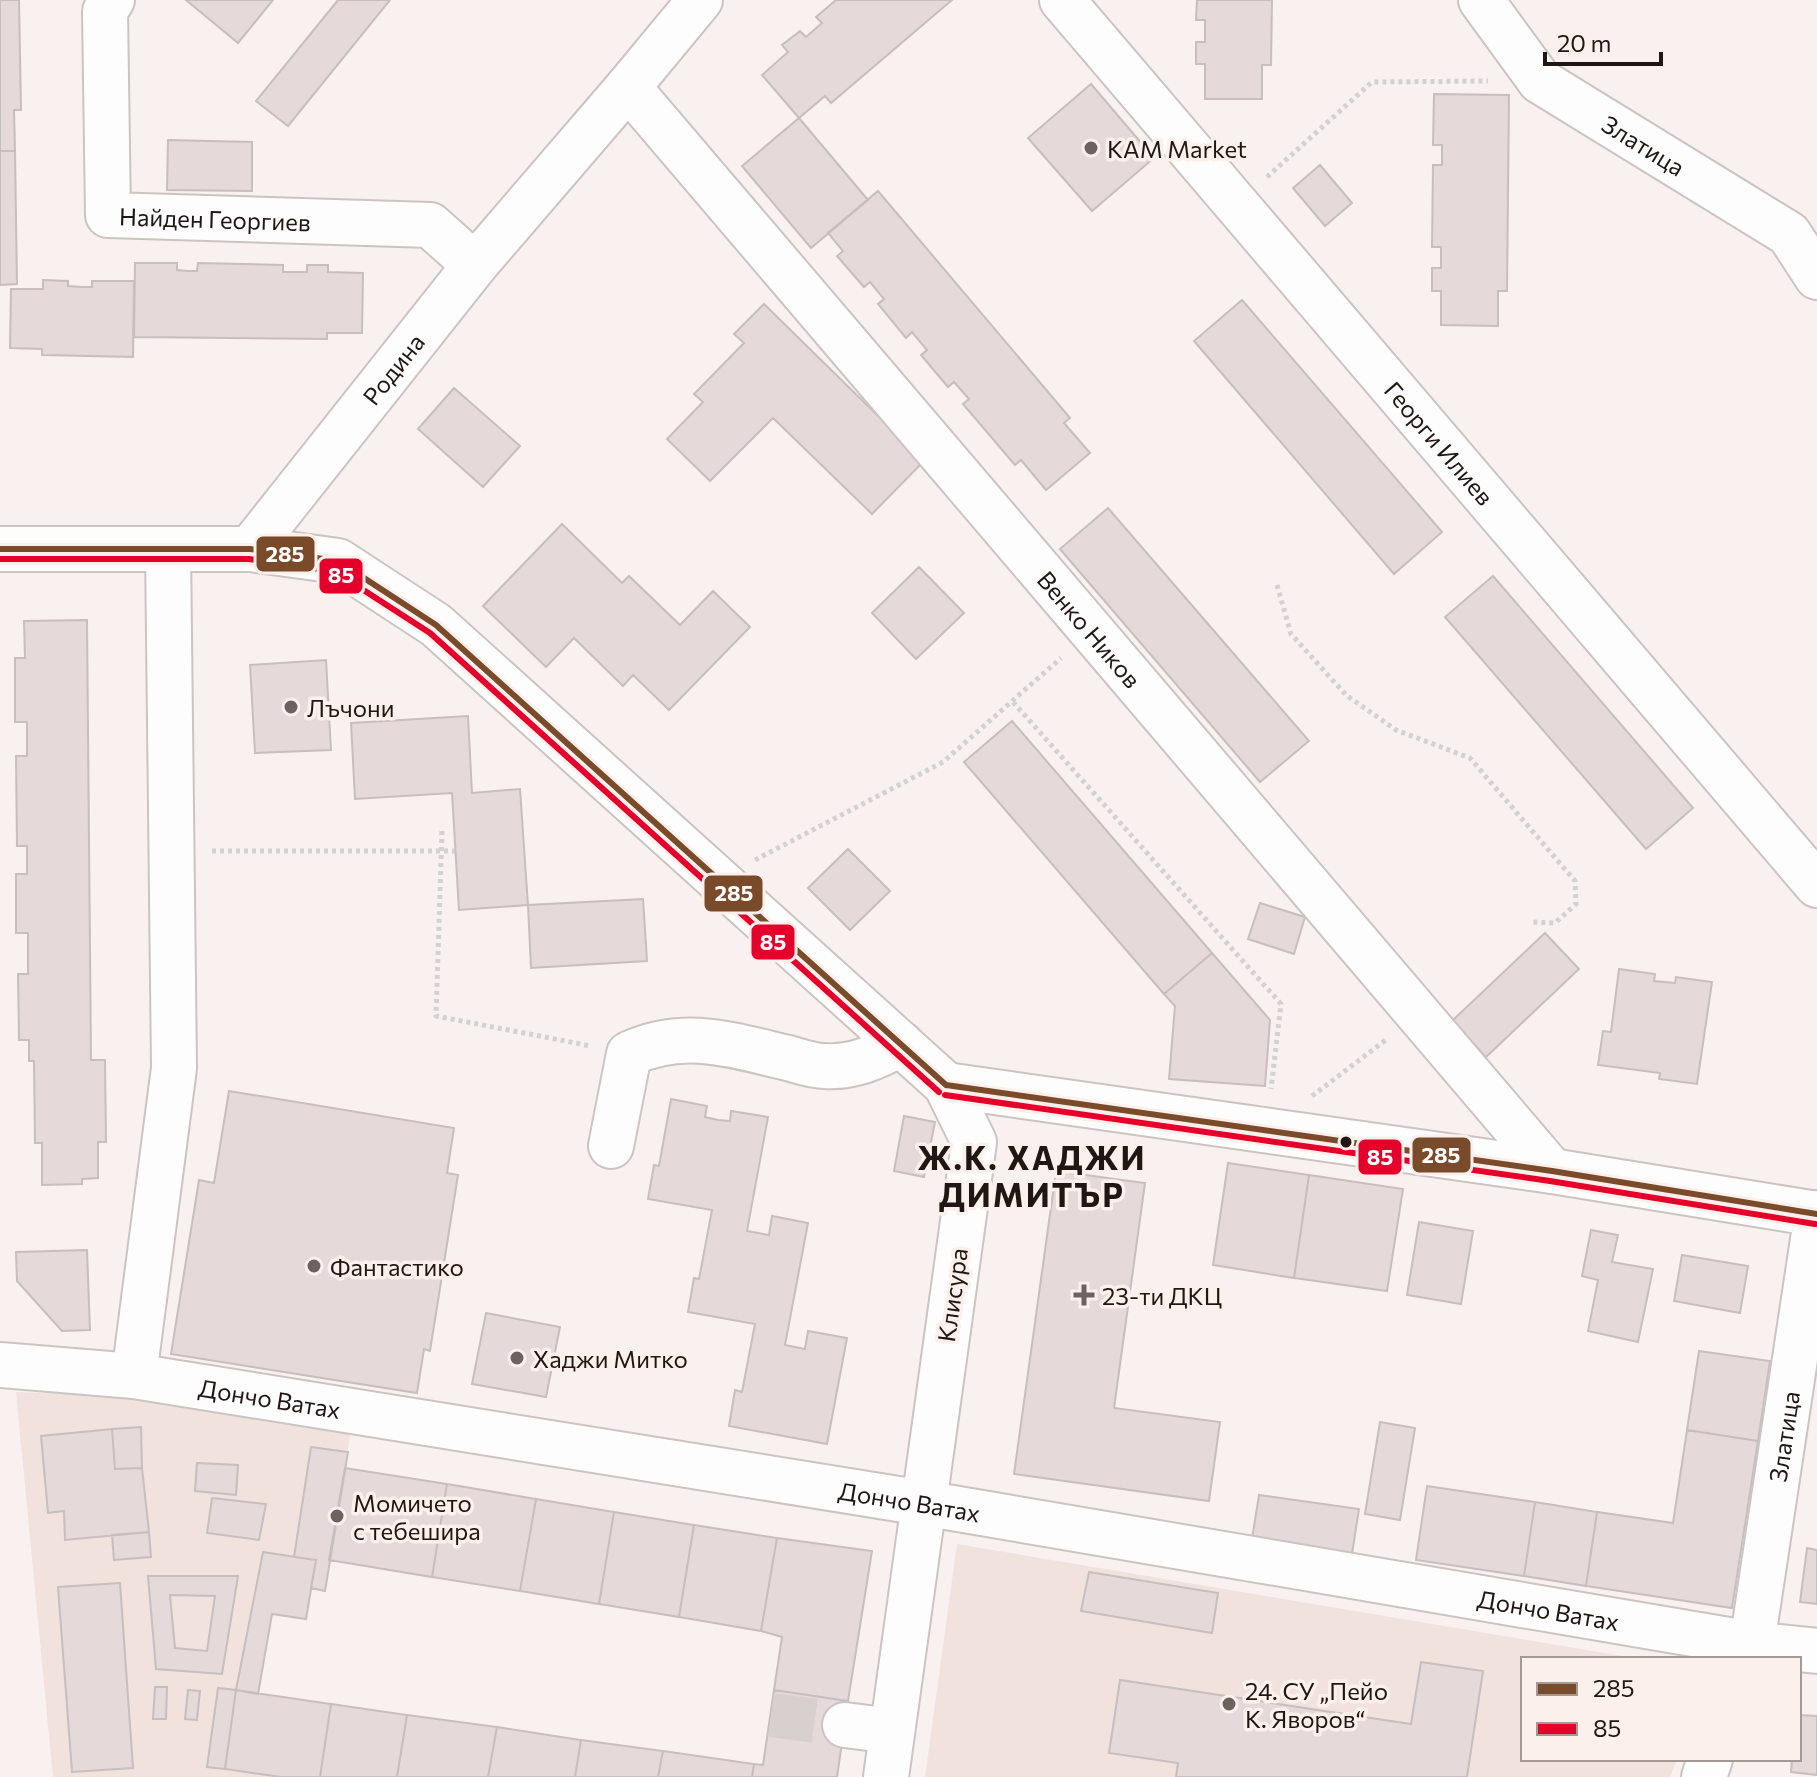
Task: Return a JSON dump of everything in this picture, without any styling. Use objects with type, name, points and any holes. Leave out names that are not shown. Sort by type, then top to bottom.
[{"type":"street","name":"Найден Георгиев","points":[[112,0],[105,11],[108,215],[430,225],[475,265]]},
{"type":"street","name":"Родина","points":[[250,549],[475,265],[700,0]]},
{"type":"street","name":"Георги Илиев","points":[[1062,0],[1817,885]]},
{"type":"street","name":"Златица","points":[[1481,0],[1540,81],[1789,234],[1817,277]]},
{"type":"street","name":"Венко Ников","points":[[628,87],[1552,1171]]},
{"type":"street","points":[[0,549],[250,549]]},
{"type":"street","points":[[134,1376],[174,1068],[168,549]]},
{"type":"street","name":"Клисура","points":[[250,549],[338,561],[436,625],[946,1085],[974,1142],[886,1777]]},
{"type":"street","points":[[611,1146],[629,1054],[650,1044],[681,1040],[715,1041],[823,1066],[870,1060],[901,1044]]},
{"type":"street","points":[[946,1085],[1552,1171],[1817,1213]]},
{"type":"street","name":"Златица","points":[[1749,1651],[1817,1213]]},
{"type":"street","name":"Дончо Ватах","points":[[0,1365],[134,1376],[923,1503],[1749,1651],[1817,1651]]},
{"type":"street","points":[[845,1725],[892,1731]]},
{"type":"path","points":[[1236,204],[1372,82],[1540,81]]},
{"type":"path","points":[[1277,585],[1291,634],[1346,695],[1396,730],[1470,758],[1575,881],[1576,904],[1555,923],[1532,922]]},
{"type":"path","points":[[719,879],[943,762],[1091,630]]},
{"type":"path","points":[[1013,702],[1281,1004],[1266,1130]]},
{"type":"path","points":[[442,831],[436,1016],[629,1054]]},
{"type":"path","points":[[171,851],[455,851]]},
{"type":"path","points":[[1266,1130],[1398,1031],[1425,1021]]},
{"type":"shaded area","points":[[16,1392],[133,1396],[351,1430],[325,1591],[311,1588],[306,1619],[272,1614],[258,1694],[225,1769],[281,1777],[53,1777]]},
{"type":"shaded area","name":"24. СУ „Пейо К. Яворов“","points":[[957,1544],[1628,1657],[1521,1657],[1521,1761],[1676,1761],[1670,1777],[925,1777]]},
{"type":"building","points":[[0,0],[19,0],[21,110],[14,110],[15,151],[0,151]]},
{"type":"building","points":[[186,0],[273,0],[238,43]]},
{"type":"building","points":[[338,0],[390,0],[288,126],[256,101]]},
{"type":"building","points":[[836,0],[952,0],[831,103],[825,96],[799,118],[762,75],[788,52],[782,45],[800,31],[806,37],[822,23],[816,17]]},
{"type":"building","points":[[1197,0],[1272,0],[1271,65],[1262,65],[1262,99],[1205,99],[1205,64],[1196,64],[1196,42],[1205,42],[1205,20],[1196,20]]},
{"type":"building","name":"KAM Market","points":[[1091,84],[1154,158],[1092,211],[1028,138]]},
{"type":"building","points":[[1434,94],[1509,95],[1507,291],[1498,291],[1498,326],[1441,325],[1441,291],[1432,291],[1432,268],[1441,268],[1441,247],[1432,247],[1433,165],[1442,165],[1442,145],[1433,145]]},
{"type":"building","points":[[799,118],[868,200],[811,248],[742,166]]},
{"type":"building","points":[[168,140],[252,142],[252,191],[167,190]]},
{"type":"building","points":[[0,151],[15,151],[17,284],[0,285]]},
{"type":"building","points":[[1320,165],[1352,203],[1325,226],[1293,188]]},
{"type":"building","points":[[878,191],[1070,418],[1064,423],[1090,453],[1046,490],[1021,460],[1015,465],[963,404],[969,399],[954,382],[948,387],[921,355],[927,350],[912,332],[906,338],[878,304],[884,299],[870,282],[864,287],[837,256],[843,251],[828,233]]},
{"type":"building","points":[[135,263],[177,263],[177,270],[188,271],[197,271],[198,263],[283,265],[283,272],[307,272],[307,265],[328,265],[328,272],[363,273],[362,333],[327,333],[327,339],[134,337]]},
{"type":"building","points":[[43,280],[68,281],[68,286],[82,287],[92,287],[92,281],[134,281],[133,357],[42,355],[42,349],[10,348],[11,289],[43,289]]},
{"type":"building","points":[[1242,300],[1442,532],[1394,574],[1194,341]]},
{"type":"building","points":[[764,304],[924,461],[872,514],[773,418],[710,481],[667,439],[703,402],[694,394],[744,343],[734,334]]},
{"type":"building","points":[[454,388],[520,446],[483,487],[418,429]]},
{"type":"building","points":[[1108,508],[1309,741],[1260,782],[1060,549]]},
{"type":"building","points":[[562,524],[622,583],[629,576],[680,625],[713,591],[750,627],[669,710],[633,675],[623,686],[574,638],[546,667],[483,606]]},
{"type":"building","points":[[919,567],[964,613],[916,659],[872,613]]},
{"type":"building","points":[[1493,576],[1693,808],[1646,849],[1445,617]]},
{"type":"building","points":[[87,620],[91,1060],[105,1060],[106,1142],[98,1142],[98,1178],[82,1179],[82,1184],[42,1185],[42,1143],[35,1143],[34,1061],[29,1061],[29,1040],[19,1040],[18,974],[28,974],[28,933],[16,933],[16,874],[27,874],[27,846],[17,846],[16,756],[27,756],[27,722],[15,722],[15,658],[25,658],[24,621]]},
{"type":"building","points":[[326,660],[331,750],[255,753],[250,665]]},
{"type":"building","points":[[468,716],[472,793],[520,789],[528,905],[459,910],[452,793],[355,799],[351,723]]},
{"type":"building","points":[[1012,721],[1212,953],[1164,994],[964,762]]},
{"type":"building","points":[[848,849],[890,891],[850,930],[808,888]]},
{"type":"building","points":[[643,899],[647,961],[531,968],[528,905]]},
{"type":"building","points":[[1260,903],[1305,917],[1294,954],[1248,939]]},
{"type":"building","points":[[1545,933],[1579,969],[1486,1057],[1452,1021]]},
{"type":"building","points":[[1212,953],[1270,1020],[1265,1086],[1169,1079],[1175,1006],[1164,994]]},
{"type":"building","points":[[1619,969],[1655,974],[1654,981],[1675,983],[1676,977],[1712,982],[1697,1084],[1659,1079],[1660,1073],[1598,1065],[1603,1031],[1611,1032]]},
{"type":"building","name":"Фантастико","points":[[229,1091],[454,1128],[447,1173],[458,1175],[430,1351],[424,1349],[417,1393],[171,1354],[199,1180],[214,1183]]},
{"type":"building","points":[[671,1099],[707,1106],[705,1117],[718,1120],[730,1121],[731,1111],[768,1117],[747,1231],[769,1235],[772,1216],[808,1223],[785,1345],[805,1349],[808,1331],[847,1338],[827,1444],[729,1426],[735,1390],[742,1392],[755,1324],[688,1312],[694,1278],[699,1279],[712,1210],[648,1199],[654,1165],[659,1166]]},
{"type":"building","points":[[904,1116],[935,1122],[924,1177],[894,1171]]},
{"type":"building","points":[[1228,1163],[1309,1175],[1294,1278],[1213,1265]]},
{"type":"building","name":"23-ти ДКЦ","points":[[1056,1171],[1145,1183],[1114,1408],[1220,1422],[1209,1501],[1014,1474]]},
{"type":"building","points":[[1309,1175],[1403,1189],[1387,1291],[1294,1278]]},
{"type":"building","points":[[1419,1222],[1473,1231],[1461,1304],[1407,1295]]},
{"type":"building","points":[[1591,1230],[1618,1235],[1612,1262],[1653,1269],[1638,1342],[1588,1331],[1598,1280],[1582,1276]]},
{"type":"building","points":[[87,1250],[90,1330],[62,1331],[17,1281],[16,1252]]},
{"type":"building","points":[[1682,1255],[1748,1266],[1740,1313],[1674,1301]]},
{"type":"building","points":[[486,1313],[560,1327],[546,1397],[472,1384]]},
{"type":"building","points":[[1699,1351],[1770,1361],[1758,1441],[1687,1430]]},
{"type":"building","points":[[1380,1422],[1415,1428],[1400,1520],[1365,1514]]},
{"type":"building","points":[[141,1427],[142,1468],[115,1469],[112,1429]]},
{"type":"building","points":[[112,1429],[115,1469],[142,1468],[149,1532],[65,1540],[64,1511],[48,1513],[41,1436]]},
{"type":"building","points":[[1687,1430],[1758,1441],[1732,1608],[1586,1586],[1597,1512],[1673,1523]]},
{"type":"building","points":[[311,1447],[348,1452],[325,1591],[311,1588],[316,1560],[294,1557]]},
{"type":"building","points":[[197,1463],[238,1465],[236,1495],[195,1491]]},
{"type":"building","points":[[345,1468],[447,1484],[432,1577],[329,1560]]},
{"type":"building","points":[[447,1484],[536,1499],[520,1591],[432,1577]]},
{"type":"building","points":[[1427,1486],[1535,1502],[1524,1576],[1416,1560]]},
{"type":"building","points":[[1259,1495],[1359,1509],[1352,1554],[1252,1539]]},
{"type":"building","points":[[212,1498],[266,1504],[259,1540],[207,1533]]},
{"type":"building","points":[[536,1499],[614,1512],[599,1604],[520,1591]]},
{"type":"building","points":[[1535,1502],[1597,1512],[1586,1586],[1524,1576]]},
{"type":"building","points":[[614,1512],[694,1525],[679,1617],[599,1604]]},
{"type":"building","points":[[694,1525],[777,1538],[761,1631],[679,1617]]},
{"type":"building","points":[[149,1532],[151,1557],[114,1560],[112,1535]]},
{"type":"building","points":[[777,1538],[872,1551],[848,1701],[774,1690],[782,1637],[761,1631]]},
{"type":"building","points":[[1807,1548],[1817,1550],[1817,1604],[1800,1602]]},
{"type":"building","points":[[263,1552],[316,1560],[306,1619],[272,1614],[258,1694],[236,1690]]},
{"type":"building","points":[[1089,1572],[1218,1593],[1212,1633],[1081,1611]]},
{"type":"building","points":[[148,1576],[238,1576],[222,1674],[156,1669]],"holes":[[[170,1595],[215,1596],[207,1651],[175,1648]]]},
{"type":"building","points":[[120,1583],[133,1768],[72,1772],[58,1587]]},
{"type":"building","points":[[1421,1662],[1483,1671],[1467,1777],[1176,1777],[1178,1763],[1109,1753],[1120,1680],[1411,1724]]},
{"type":"building","points":[[155,1687],[167,1687],[166,1719],[153,1719]]},
{"type":"building","points":[[218,1688],[236,1690],[225,1769],[207,1767]]},
{"type":"building","points":[[188,1690],[200,1691],[197,1720],[185,1719]]},
{"type":"building","points":[[236,1690],[331,1704],[320,1777],[281,1777],[225,1769]]},
{"type":"building","points":[[774,1690],[848,1701],[837,1777],[752,1777],[754,1764],[763,1765]]},
{"type":"building","points":[[331,1704],[407,1715],[397,1777],[320,1777]]},
{"type":"building","points":[[407,1715],[497,1727],[488,1777],[397,1777]]},
{"type":"building","points":[[1801,1715],[1817,1716],[1817,1775],[1791,1772],[1792,1761],[1801,1761]]},
{"type":"building","points":[[497,1727],[581,1740],[575,1777],[488,1777]]},
{"type":"building","points":[[581,1740],[663,1751],[658,1777],[575,1777]]},
{"type":"building","points":[[663,1751],[754,1764],[752,1777],[658,1777]]},
{"type":"tunnel","points":[[771,1715],[845,1725]]},
{"type":"transit line","name":"285","points":[[0,549],[250,549],[338,561],[436,625],[946,1085]]},
{"type":"transit line","name":"85","points":[[0,559],[249,559],[334,571],[430,633],[939,1092]]},
{"type":"transit line","name":"285","points":[[946,1085],[1552,1171],[1817,1214]]},
{"type":"transit line","name":"85","points":[[945,1095],[1550,1181],[1815,1224]]},
{"type":"place","name":"KAM Market","points":[[1091,148]]},
{"type":"place","name":"Лъчони","points":[[291,707]]},
{"type":"place","name":"Фантастико","points":[[314,1266]]},
{"type":"place","name":"23-ти ДКЦ","points":[[1084,1295]]},
{"type":"place","name":"Хаджи Митко","points":[[517,1358]]},
{"type":"place","name":"Момичето с тебешира","points":[[337,1516]]},
{"type":"place","name":"24. СУ „Пейо К. Яворов“","points":[[1229,1704]]},
{"type":"district","name":"Ж.К. ХАДЖИ ДИМИТЪР","points":[[1032,1176]]}]
